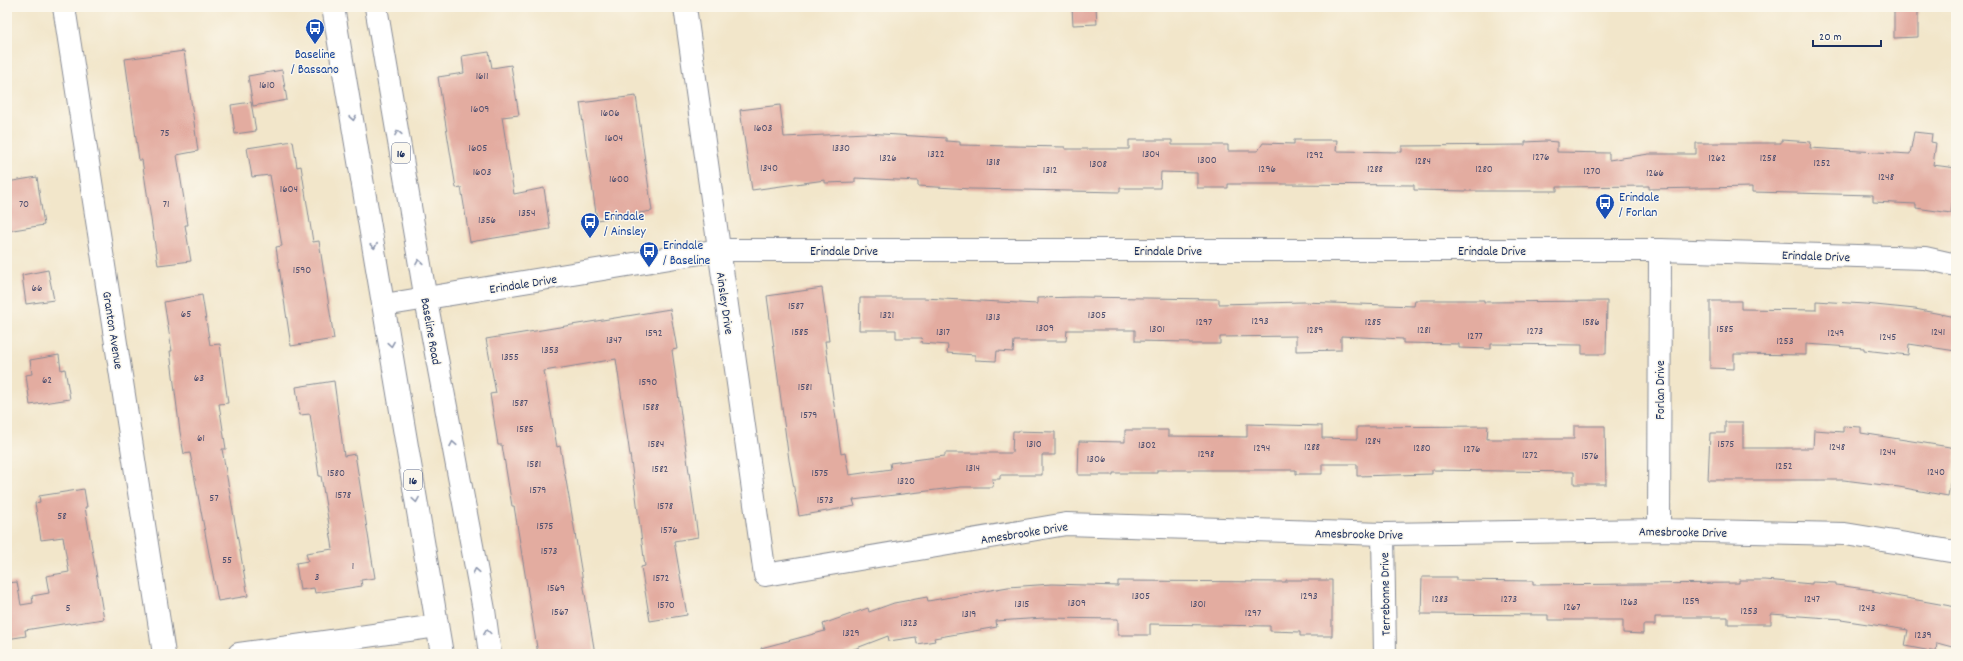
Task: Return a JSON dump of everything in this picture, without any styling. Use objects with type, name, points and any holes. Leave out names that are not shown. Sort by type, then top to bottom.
[{"type":"street","name":"Granton Avenue","points":[[64,7],[164,654]]},
{"type":"street","name":"16","points":[[333,7],[442,654]]},
{"type":"street","name":"Baseline Road","points":[[376,7],[426,300],[484,610],[490,654]]},
{"type":"street","name":"Ainsley Drive","points":[[685,7],[765,575]]},
{"type":"street","name":"Erindale Drive","points":[[384,305],[426,300],[719,250],[1660,250],[1926,258],[1956,265]]},
{"type":"street","name":"Forlan Drive","points":[[1658,530],[1660,250]]},
{"type":"street","name":"Amesbrooke Drive","points":[[765,575],[1066,524],[1383,534],[1658,530],[1845,534],[1956,552]]},
{"type":"street","name":"Terrebonne Drive","points":[[1383,534],[1385,654]]},
{"type":"street","points":[[239,654],[437,626]]},
{"type":"building","points":[[1072,7],[1096,7],[1097,24],[1073,25]]},
{"type":"building","points":[[1894,8],[1918,8],[1918,37],[1894,38]]},
{"type":"building","points":[[184,51],[198,151],[177,155],[188,225],[185,225],[191,261],[158,265],[142,160],[139,160],[125,59]]},
{"type":"building","points":[[489,52],[492,68],[511,65],[519,115],[502,117],[514,194],[544,188],[550,229],[470,242],[461,187],[456,188],[438,77],[464,73],[462,56]]},
{"type":"building","points":[[282,70],[287,100],[253,106],[248,76]]},
{"type":"building","points":[[636,96],[652,211],[597,220],[580,103]]},
{"type":"building","points":[[251,102],[256,131],[235,134],[231,105]]},
{"type":"building","points":[[780,105],[784,137],[866,133],[946,138],[946,141],[960,142],[960,145],[1065,147],[1065,149],[1129,149],[1129,140],[1172,140],[1172,145],[1228,145],[1228,151],[1258,151],[1263,143],[1294,144],[1294,140],[1337,140],[1336,151],[1402,152],[1402,146],[1525,145],[1525,142],[1546,141],[1557,142],[1557,152],[1609,153],[1609,160],[1649,154],[1696,154],[1696,143],[1781,143],[1781,140],[1811,142],[1810,148],[1910,154],[1914,132],[1932,134],[1931,142],[1936,143],[1933,165],[1956,168],[1956,173],[1951,213],[1916,208],[1916,204],[1873,202],[1873,195],[1752,192],[1752,187],[1649,189],[1649,186],[1557,187],[1557,191],[1468,191],[1414,190],[1414,185],[1228,184],[1228,188],[1197,188],[1197,173],[1161,172],[1160,188],[1120,188],[1120,192],[971,189],[918,186],[918,181],[855,178],[855,182],[825,183],[825,180],[752,190],[740,110]]},
{"type":"building","points":[[293,141],[297,167],[301,166],[313,242],[319,241],[334,339],[291,346],[276,247],[282,246],[270,175],[252,177],[247,148]]},
{"type":"building","points":[[37,177],[44,225],[7,231],[7,182]]},
{"type":"building","points":[[48,270],[54,300],[26,304],[22,275]]},
{"type":"building","points":[[822,288],[829,341],[825,341],[841,454],[845,453],[849,475],[891,469],[890,463],[945,456],[945,453],[1012,453],[1013,431],[1055,432],[1055,455],[1042,455],[1042,475],[1000,475],[1000,479],[992,479],[993,487],[961,487],[853,500],[855,506],[799,516],[789,460],[767,296]]},
{"type":"building","points":[[202,295],[210,345],[220,344],[228,403],[219,404],[226,449],[222,449],[248,596],[218,601],[190,453],[184,454],[180,432],[170,351],[172,351],[164,302]]},
{"type":"building","points":[[1079,297],[1219,299],[1219,304],[1303,302],[1414,306],[1415,300],[1484,300],[1484,302],[1607,301],[1606,354],[1582,354],[1582,345],[1491,344],[1491,349],[1459,348],[1459,344],[1403,343],[1403,339],[1341,336],[1341,350],[1296,351],[1296,336],[1220,337],[1220,344],[1189,344],[1189,342],[1135,341],[1135,330],[1067,330],[1066,341],[1014,341],[1013,352],[997,351],[996,361],[975,360],[975,355],[947,353],[948,345],[921,343],[922,338],[896,338],[896,330],[859,330],[860,298],[924,298],[1037,304],[1037,298]]},
{"type":"building","points":[[1710,301],[1741,301],[1741,309],[1816,310],[1816,301],[1865,304],[1915,309],[1956,317],[1956,351],[1909,344],[1908,355],[1864,350],[1864,348],[1806,344],[1806,355],[1734,354],[1734,369],[1710,368]]},
{"type":"building","points":[[670,309],[677,349],[672,350],[698,537],[674,541],[687,615],[650,621],[641,567],[645,566],[636,496],[616,359],[544,371],[557,447],[560,446],[595,654],[538,654],[514,506],[512,506],[502,445],[498,445],[490,394],[496,393],[486,339]]},
{"type":"building","points":[[59,355],[61,370],[65,369],[70,399],[30,405],[26,375],[32,374],[30,360]]},
{"type":"building","points":[[334,381],[344,456],[355,454],[375,578],[361,580],[362,586],[315,593],[314,588],[300,590],[296,563],[308,561],[306,553],[333,549],[321,476],[319,476],[310,414],[300,415],[296,387]]},
{"type":"building","points":[[1725,422],[1743,422],[1743,448],[1813,448],[1814,430],[1843,432],[1843,426],[1861,427],[1861,433],[1956,448],[1948,496],[1899,487],[1844,480],[1708,480],[1710,433],[1725,433]]},
{"type":"building","points":[[1247,424],[1322,426],[1322,438],[1357,439],[1357,427],[1488,426],[1487,439],[1574,439],[1574,426],[1605,426],[1606,484],[1574,484],[1574,472],[1432,470],[1432,474],[1357,476],[1357,464],[1322,464],[1322,474],[1296,474],[1296,470],[1157,470],[1157,473],[1078,475],[1079,441],[1125,442],[1125,430],[1168,430],[1168,436],[1247,437]]},
{"type":"building","points":[[84,489],[87,507],[85,507],[104,619],[25,630],[26,636],[7,639],[7,583],[17,582],[21,605],[33,603],[32,596],[49,593],[46,576],[69,572],[63,537],[41,540],[35,503],[40,502],[39,496]]},
{"type":"building","points":[[1422,577],[1456,577],[1456,580],[1533,581],[1533,585],[1739,583],[1739,580],[1765,580],[1812,584],[1812,582],[1836,583],[1836,585],[1873,590],[1873,592],[1956,607],[1956,648],[1937,643],[1936,652],[1905,646],[1908,630],[1841,620],[1842,619],[1771,614],[1771,624],[1728,624],[1728,617],[1655,617],[1655,625],[1643,625],[1643,634],[1623,633],[1623,620],[1548,620],[1548,615],[1421,614]]},
{"type":"building","points":[[1286,580],[1332,580],[1332,636],[1300,636],[1300,632],[1270,631],[1270,626],[1150,624],[1150,635],[1118,635],[1118,619],[1044,618],[996,621],[997,627],[934,638],[935,641],[917,644],[916,637],[889,641],[888,636],[841,654],[762,654],[761,648],[825,631],[823,624],[868,608],[869,612],[894,603],[927,597],[928,601],[1008,587],[1052,584],[1118,586],[1118,581],[1286,582]]},
{"type":"place","name":"Baseline / Bassano","points":[[315,45]]},
{"type":"place","name":"Erindale / Forlan","points":[[1605,220]]},
{"type":"place","name":"Erindale / Ainsley","points":[[590,239]]},
{"type":"place","name":"Erindale / Baseline","points":[[649,268]]}]
